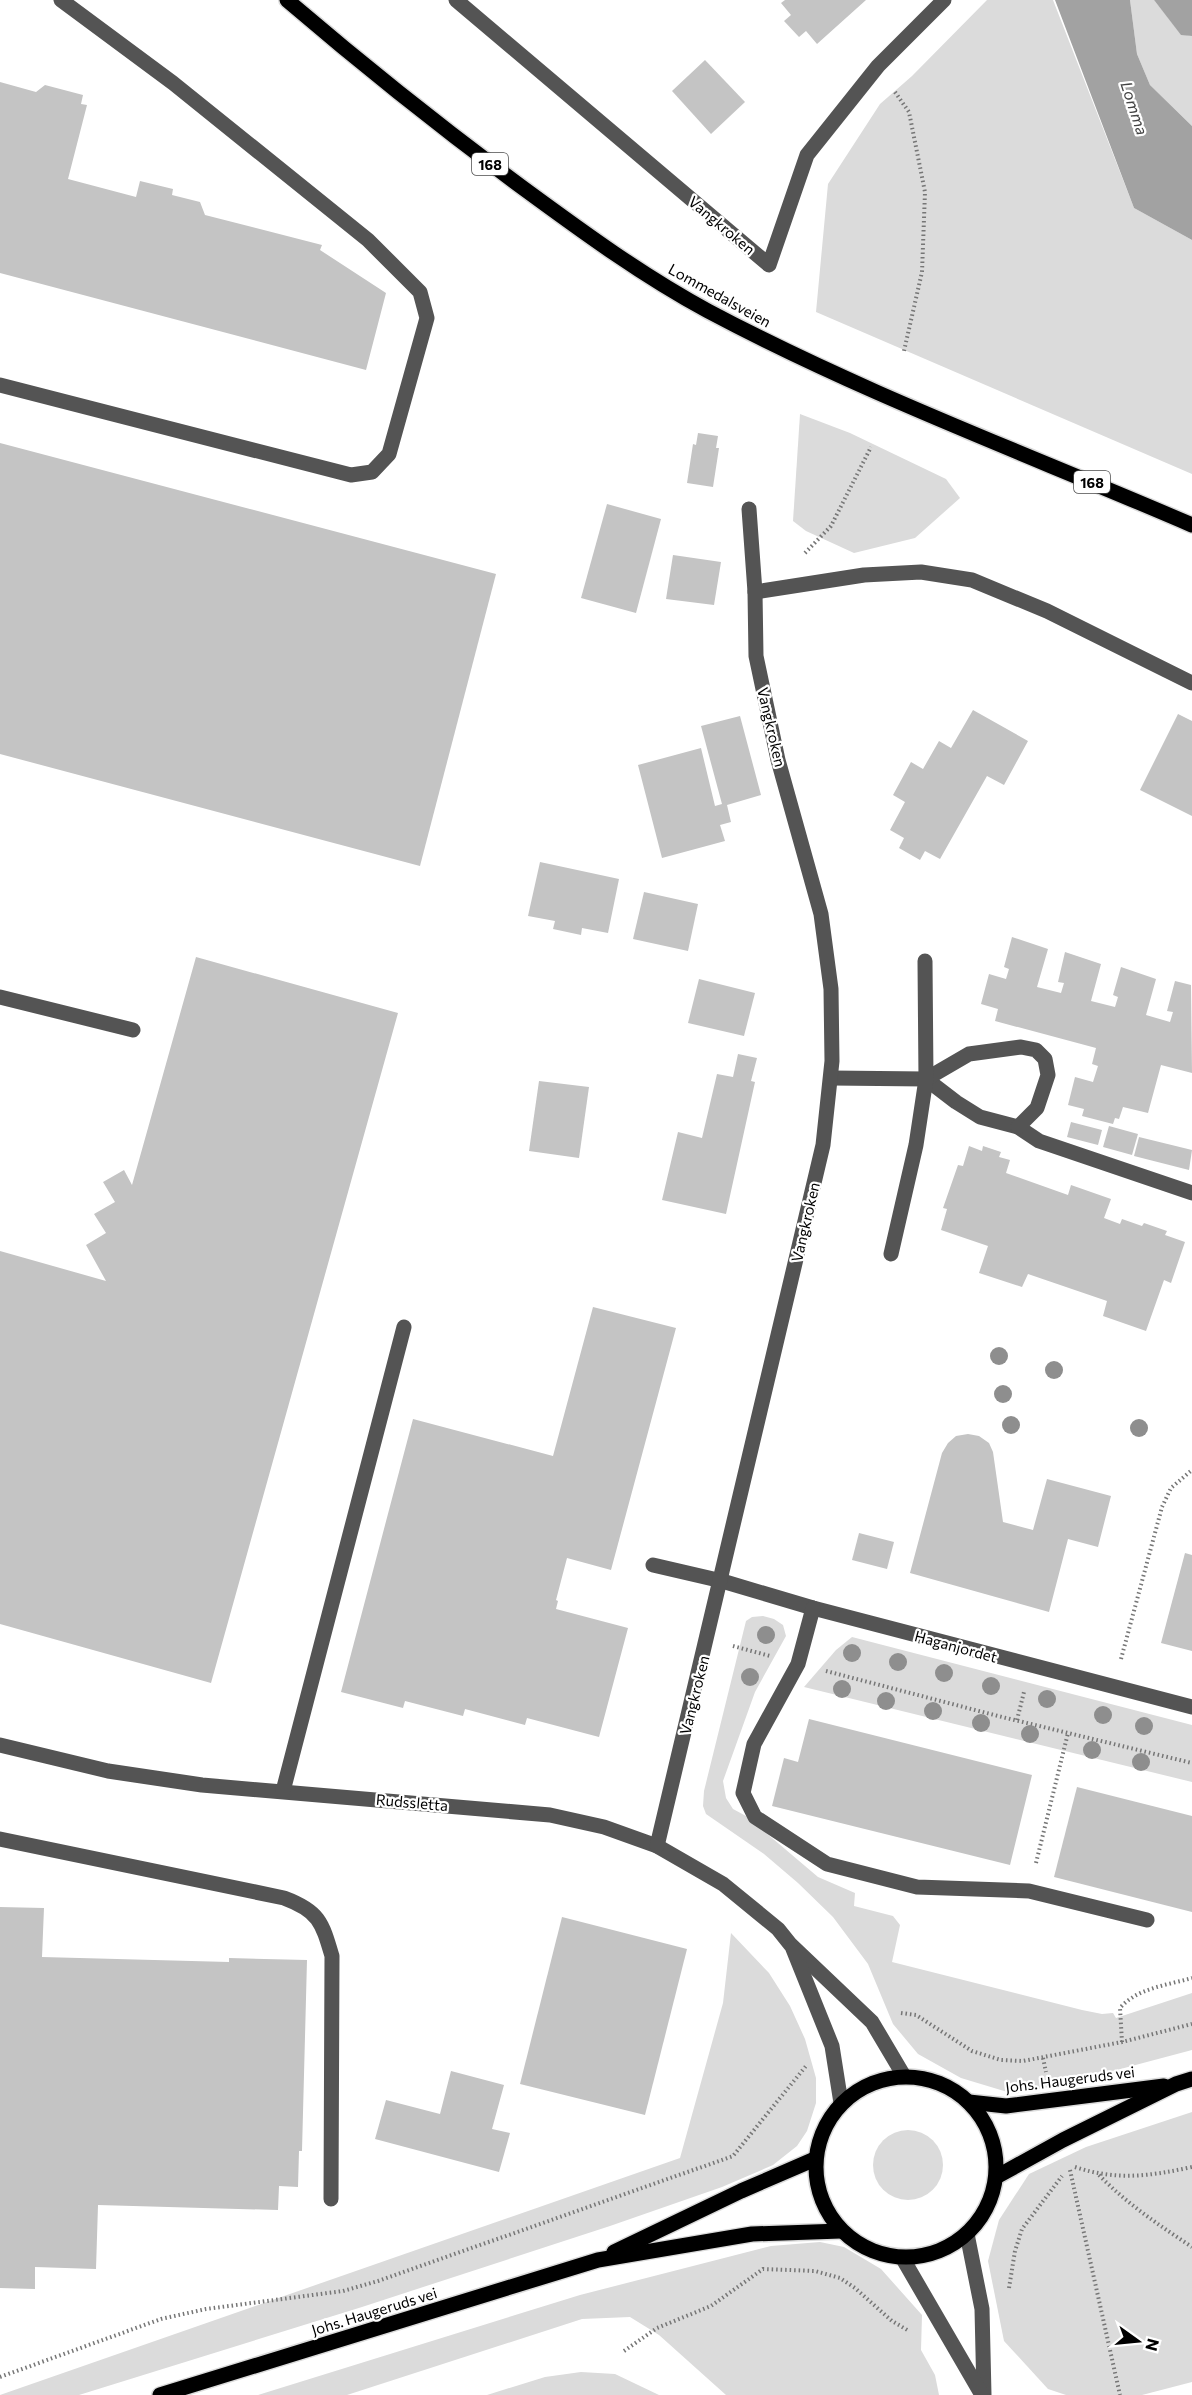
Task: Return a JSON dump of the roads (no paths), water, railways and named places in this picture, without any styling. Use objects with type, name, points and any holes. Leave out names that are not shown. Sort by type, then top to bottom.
[{"type":"main road","name":"Lommedalsveien","points":[[287,0],[357,60],[459,141],[587,235],[697,304],[841,376],[1192,525]]},
{"type":"main road","points":[[904,2076],[944,2085],[969,2102],[981,2116],[994,2145],[996,2177],[987,2209],[967,2234],[934,2254],[903,2259],[867,2250],[841,2231],[818,2191],[815,2159],[823,2128],[842,2103],[873,2082],[904,2076]]},
{"type":"main road","name":"Johs. Haugeruds vei","points":[[996,2177],[1063,2140],[1176,2084],[1192,2079]]},
{"type":"main road","name":"Johs. Haugeruds vei","points":[[969,2102],[1006,2106],[1176,2084]]},
{"type":"main road","name":"Johs. Haugeruds vei","points":[[598,2260],[741,2191],[815,2159]]},
{"type":"main road","name":"Johs. Haugeruds vei","points":[[160,2395],[598,2260],[752,2234],[841,2231]]},
{"type":"street","points":[[0,385],[351,475],[372,472],[388,454],[427,318],[420,292],[368,240],[173,83],[61,0]]},
{"type":"street","name":"Vangkroken","points":[[456,0],[770,265],[807,154],[878,66],[944,0]]},
{"type":"street","name":"Vangkroken","points":[[657,1846],[722,1581],[824,1145],[831,1078],[831,989],[821,914],[778,760],[756,656],[755,592],[749,508]]},
{"type":"street","points":[[755,592],[864,575],[921,572],[972,580],[1047,611],[1192,683]]},
{"type":"street","points":[[891,1254],[916,1145],[926,1078],[925,961]]},
{"type":"street","points":[[0,997],[133,1029]]},
{"type":"street","points":[[831,1078],[926,1078],[969,1054],[1021,1047],[1036,1050],[1046,1059],[1047,1076],[1036,1108],[1018,1127]]},
{"type":"street","points":[[926,1078],[956,1102],[980,1117],[1018,1127],[1039,1141],[1192,1193]]},
{"type":"street","points":[[283,1791],[404,1327]]},
{"type":"street","name":"Haganjordet","points":[[652,1565],[722,1581],[813,1608],[1192,1707]]},
{"type":"street","points":[[813,1608],[798,1664],[754,1744],[743,1793],[754,1817],[827,1864],[916,1887],[1029,1891],[1147,1920]]},
{"type":"street","name":"Rudssletta","points":[[0,1745],[108,1771],[202,1785],[549,1815],[604,1827],[657,1846],[723,1884],[778,1929],[790,1944],[872,2022],[904,2076]]},
{"type":"street","points":[[0,1839],[284,1898],[304,1905],[315,1914],[325,1933],[332,1956],[331,2199]]},
{"type":"street","name":"Rudssletta","points":[[790,1944],[831,2046],[842,2103]]},
{"type":"street","points":[[967,2234],[982,2309],[983,2395]]},
{"type":"street","points":[[903,2259],[983,2395]]},
{"type":"water","name":"Lomma","points":[[1055,0],[1130,0],[1137,54],[1150,85],[1192,126],[1192,240],[1134,208]]},
{"type":"water","points":[[1154,0],[1192,0],[1192,36],[1181,35]]}]
